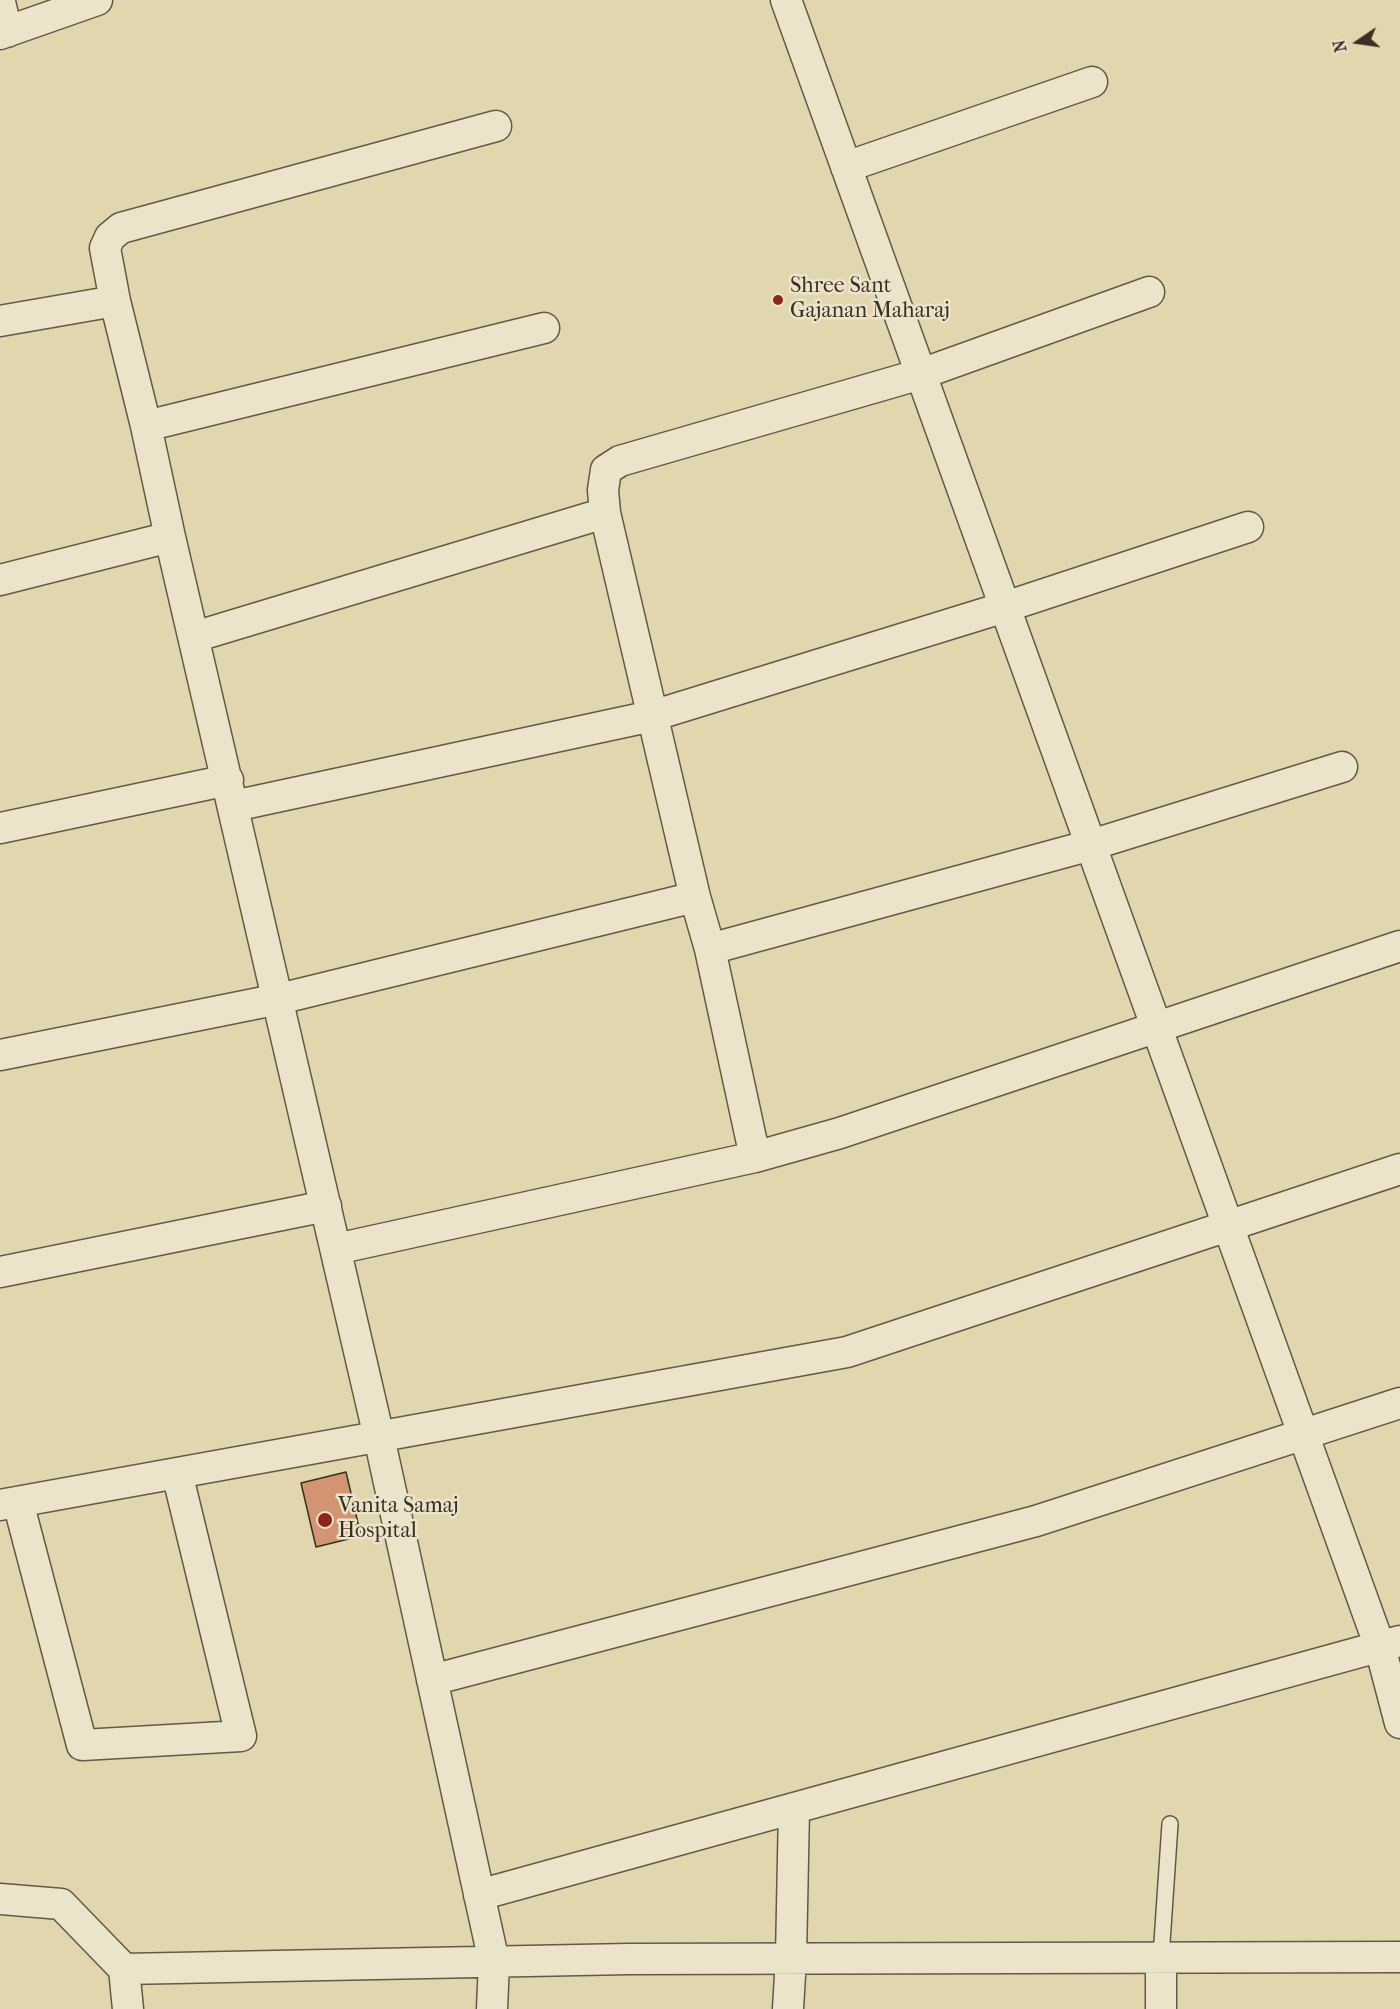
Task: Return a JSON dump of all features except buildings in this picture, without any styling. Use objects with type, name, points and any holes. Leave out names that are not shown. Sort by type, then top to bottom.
[{"type":"street","points":[[0,2],[3,33],[68,5],[97,0]]},
{"type":"street","points":[[786,0],[1303,1435],[1390,1644],[1400,1723]]},
{"type":"street","points":[[846,167],[1092,82]]},
{"type":"street","points":[[492,2009],[494,1962],[379,1437],[146,426],[115,301],[105,248],[110,237],[121,228],[496,126]]},
{"type":"street","points":[[755,1156],[710,949],[695,897],[605,513],[603,489],[606,470],[620,462],[921,374],[1149,292]]},
{"type":"street","points":[[0,321],[115,301]]},
{"type":"street","points":[[146,426],[544,328]]},
{"type":"street","points":[[194,637],[605,513]]},
{"type":"street","points":[[0,828],[231,793],[652,716],[1005,608],[1248,527]]},
{"type":"street","points":[[0,580],[170,537]]},
{"type":"street","points":[[710,949],[1091,845],[1342,767]]},
{"type":"street","points":[[0,1055],[279,999],[695,897]]},
{"type":"street","points":[[336,1249],[755,1156],[840,1133],[1400,946]]},
{"type":"street","points":[[177,1473],[241,1736],[82,1745],[9,1503],[847,1352],[1400,1169]]},
{"type":"street","points":[[0,1272],[326,1206]]},
{"type":"street","points":[[432,1680],[1036,1521],[1400,1403]]},
{"type":"street","points":[[479,1895],[1390,1644]]},
{"type":"street","points":[[788,2009],[794,1808]]},
{"type":"street","points":[[0,1899],[61,1904],[124,1969],[128,2009]]},
{"type":"street","points":[[1161,1957],[1161,2009]]},
{"type":"street","points":[[124,1969],[791,1958],[1400,1957]]},
{"type":"lane","points":[[1161,1957],[1170,1824]]},
{"type":"place","name":"Shree Sant Gajanan Maharaj","points":[[778,300]]},
{"type":"place","name":"Vanita Samaj Hospital","points":[[325,1520]]}]
